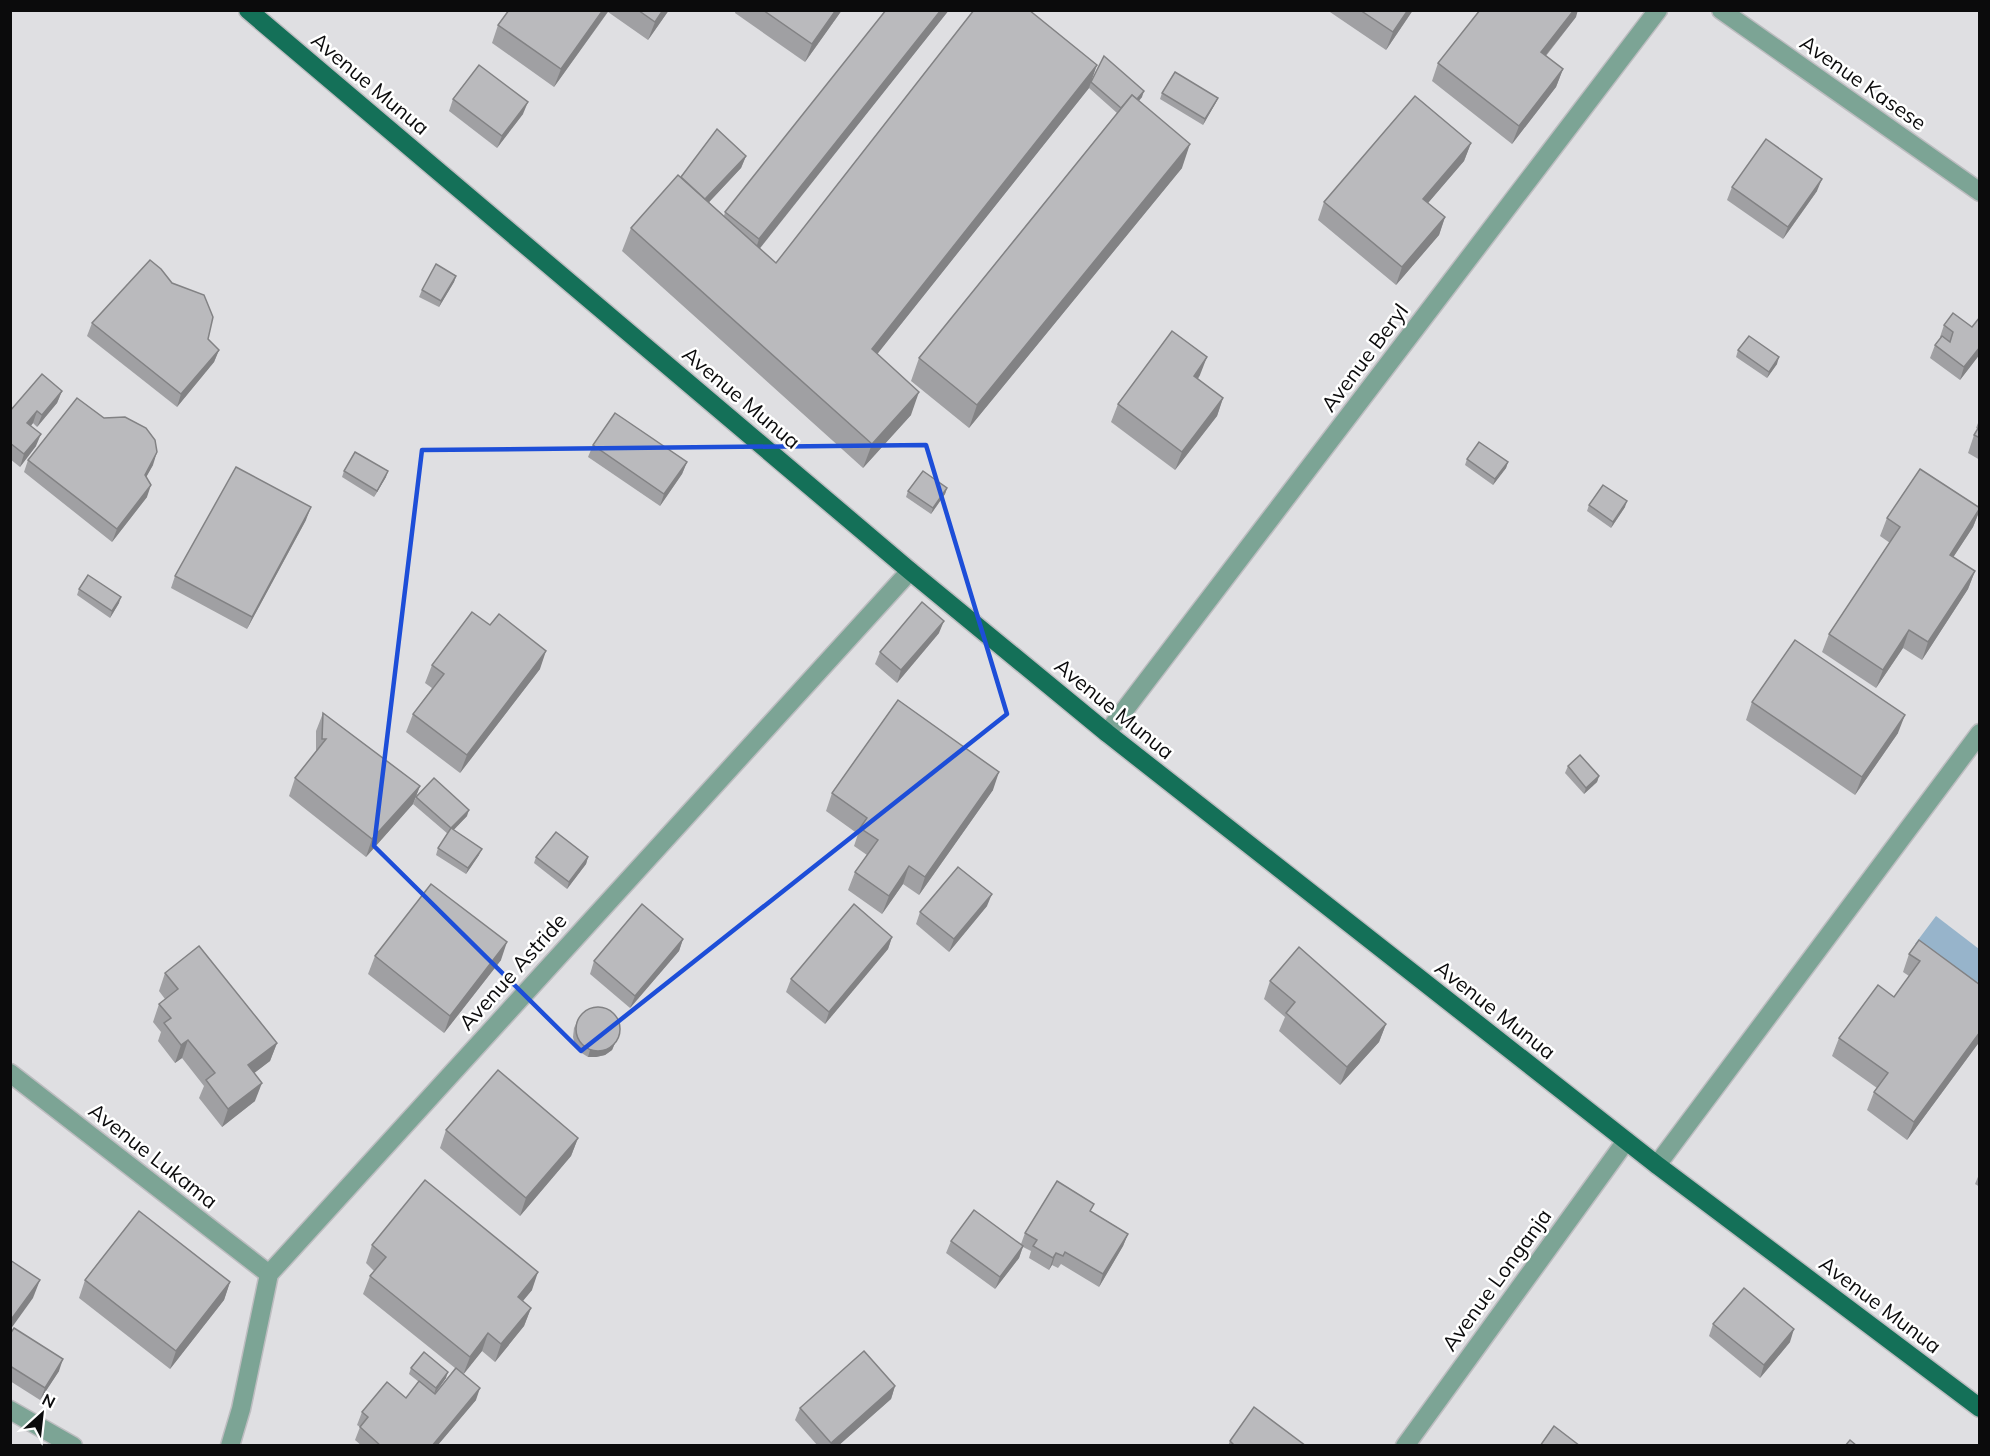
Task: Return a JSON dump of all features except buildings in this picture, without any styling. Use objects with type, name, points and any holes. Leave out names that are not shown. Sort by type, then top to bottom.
[{"type":"main road","name":"Avenue Munua","points":[[248,10],[910,571],[1107,733],[1626,1142],[1980,1408]]},
{"type":"street","name":"Avenue Beryl","points":[[1107,733],[1658,10]]},
{"type":"street","name":"Avenue Kasese","points":[[1721,10],[1980,192]]},
{"type":"street","name":"Avenue Astride","points":[[269,1274],[910,571]]},
{"type":"street","points":[[1657,1165],[1980,733]]},
{"type":"street","name":"Avenue Lukama","points":[[10,1073],[269,1274]]},
{"type":"street","name":"Avenue Longanja","points":[[1405,1446],[1626,1142]]},
{"type":"street","points":[[230,1446],[241,1409],[269,1274]]},
{"type":"street","points":[[10,1410],[73,1446]]},
{"type":"highlighted area","points":[[926,445],[1007,714],[581,1051],[374,846],[422,450]]},
{"type":"water","points":[[1936,916],[1979,949],[1979,980],[1974,987],[1915,944]]}]
